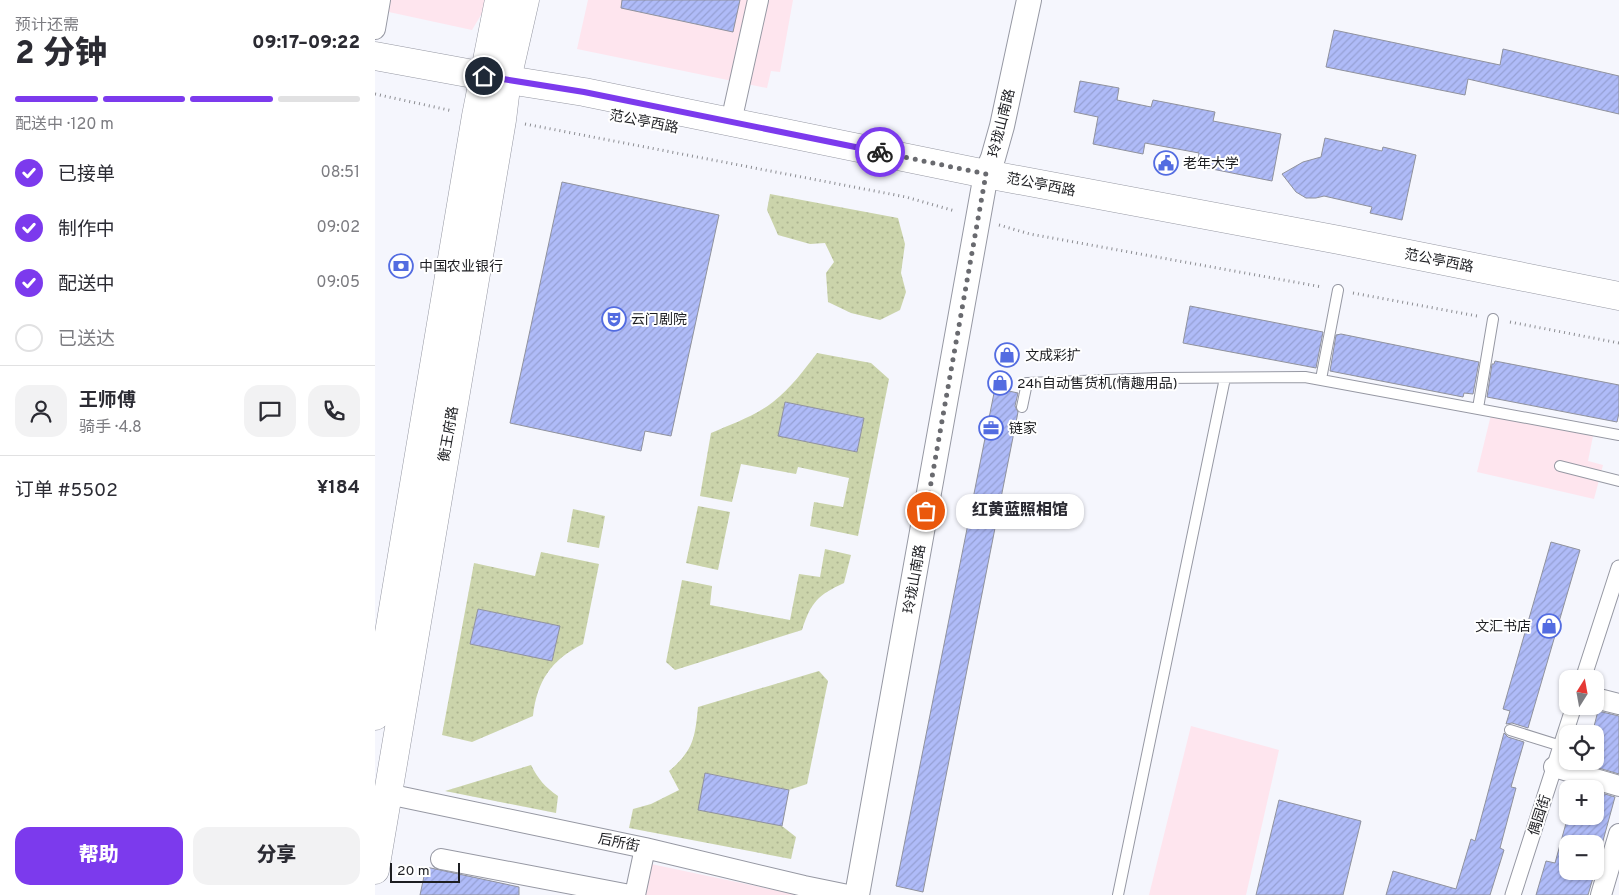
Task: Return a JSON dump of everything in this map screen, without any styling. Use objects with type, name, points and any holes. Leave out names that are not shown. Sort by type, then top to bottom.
[{"type":"main road","name":"衡王府路","points":[[375,870],[492,98],[499,0]]},
{"type":"main road","name":"衡王府路","points":[[375,716],[492,98],[525,0]]},
{"type":"main road","name":"范公亭西路","points":[[375,56],[492,98],[584,92],[731,122],[985,181],[1619,312]]},
{"type":"main road","name":"范公亭西路","points":[[375,74],[492,98],[589,110],[941,181],[985,181],[1339,240],[1619,296]]},
{"type":"street","points":[[375,29],[380,0]]},
{"type":"street","points":[[731,122],[758,0]]},
{"type":"street","name":"玲珑山南路","points":[[857,895],[985,181],[1002,126],[1029,0]]},
{"type":"street","points":[[1586,670],[1619,568]]},
{"type":"street","points":[[1604,700],[1619,704]]},
{"type":"street","name":"偶园街","points":[[1513,895],[1559,752]]},
{"type":"street","points":[[1554,767],[1619,786]]},
{"type":"street","name":"后所街","points":[[388,794],[645,848],[848,895]]},
{"type":"street","points":[[1601,895],[1619,834]]},
{"type":"street","points":[[635,895],[645,848]]},
{"type":"street","points":[[441,859],[630,895]]},
{"type":"lane","points":[[1321,379],[1338,290]]},
{"type":"lane","points":[[1478,408],[1493,319]]},
{"type":"lane","points":[[1022,407],[1027,384],[1159,378],[1305,376],[1619,435]]},
{"type":"lane","points":[[1118,895],[1225,378]]},
{"type":"lane","points":[[1560,466],[1619,481]]},
{"type":"lane","points":[[1510,730],[1559,745]]},
{"type":"path","points":[[375,94],[492,98],[577,133],[906,197]]},
{"type":"shaded area","points":[[375,0],[487,0],[484,10],[472,30],[375,9]]},
{"type":"shaded area","points":[[588,0],[793,0],[780,72],[771,71],[767,88],[577,49]]},
{"type":"shaded area","points":[[1491,415],[1593,436],[1588,461],[1603,465],[1594,499],[1477,472]]},
{"type":"shaded area","points":[[1191,726],[1279,750],[1246,895],[1149,895]]},
{"type":"shaded area","points":[[651,864],[798,895],[644,895]]},
{"type":"green space","points":[[770,194],[898,218],[905,244],[901,273],[906,292],[900,310],[880,320],[851,313],[828,302],[826,273],[834,262],[825,243],[810,244],[778,235],[767,210]]},
{"type":"green space","points":[[817,353],[871,363],[889,379],[858,536],[810,526],[814,502],[843,507],[849,478],[798,467],[796,474],[741,464],[732,502],[700,496],[711,433],[751,416],[780,397]],"holes":[[[785,402],[864,418],[857,452],[779,436]]]},
{"type":"green space","points":[[698,506],[730,512],[718,570],[686,563]]},
{"type":"green space","points":[[573,509],[605,516],[599,548],[567,542]]},
{"type":"green space","points":[[825,549],[851,555],[844,583],[828,591],[817,600],[812,606],[802,630],[675,670],[666,662],[682,580],[712,586],[710,605],[790,620],[799,574],[820,577]]},
{"type":"green space","points":[[541,552],[599,564],[583,644],[562,657],[547,673],[538,692],[533,716],[472,742],[442,735],[474,563],[535,576]],"holes":[[[478,609],[559,626],[552,660],[470,644]]]},
{"type":"green space","points":[[819,671],[828,681],[807,784],[789,790],[706,773],[796,837],[791,859],[629,828],[633,809],[651,804],[679,790],[669,771],[684,756],[692,742],[698,707]]},
{"type":"green space","points":[[531,765],[542,782],[558,796],[556,813],[445,791]]},
{"type":"building","points":[[622,0],[740,0],[733,32],[621,8]]},
{"type":"building","points":[[1334,30],[1500,65],[1503,49],[1619,76],[1619,114],[1468,79],[1465,95],[1326,67]]},
{"type":"building","points":[[1080,81],[1119,88],[1117,100],[1151,107],[1153,100],[1215,112],[1213,121],[1281,134],[1272,181],[1197,166],[1199,153],[1145,143],[1143,154],[1093,144],[1098,117],[1074,112]]},
{"type":"building","points":[[1325,138],[1382,151],[1383,147],[1416,155],[1402,220],[1370,213],[1372,207],[1324,196],[1306,198],[1296,192],[1282,174],[1303,162],[1321,157]]},
{"type":"building","name":"云门剧院","points":[[562,182],[719,215],[671,436],[645,431],[641,451],[510,423]]},
{"type":"building","points":[[1190,306],[1323,332],[1316,368],[1183,343]]},
{"type":"building","points":[[1341,334],[1479,362],[1473,394],[1464,393],[1463,397],[1330,371],[1336,335]]},
{"type":"building","points":[[1495,361],[1619,385],[1619,413],[1617,422],[1487,397],[1492,364]]},
{"type":"building","points":[[995,388],[1018,393],[1015,406],[1018,412],[923,892],[896,886]]},
{"type":"building","points":[[785,402],[864,418],[857,452],[778,436]]},
{"type":"building","points":[[1551,542],[1580,550],[1528,728],[1512,723],[1506,724],[1510,711],[1503,709]]},
{"type":"building","points":[[478,609],[560,626],[552,661],[470,644]]},
{"type":"building","points":[[1604,712],[1619,716],[1619,774],[1604,770],[1604,725],[1594,725],[1597,715],[1604,715]]},
{"type":"building","points":[[1504,733],[1508,737],[1524,742],[1511,787],[1516,788],[1500,848],[1504,850],[1490,895],[1386,895],[1393,871],[1456,889],[1471,839],[1475,841]]},
{"type":"building","points":[[705,773],[789,790],[782,826],[698,810]]},
{"type":"building","points":[[1604,794],[1615,797],[1604,837],[1604,835],[1563,835],[1566,825],[1604,825]]},
{"type":"building","points":[[1279,800],[1361,821],[1343,895],[1256,895]]},
{"type":"building","points":[[1559,849],[1559,880],[1592,880],[1588,895],[1536,895],[1546,861],[1555,863]]},
{"type":"building","points":[[426,867],[519,887],[519,895],[420,895]]},
{"type":"way so far","points":[[880,152],[986,174],[926,511]]},
{"type":"place","name":"老年大学","points":[[1166,163]]},
{"type":"place","name":"中国农业银行","points":[[401,266]]},
{"type":"place","name":"云门剧院","points":[[614,319]]},
{"type":"place","name":"文成彩扩","points":[[1007,355]]},
{"type":"place","name":"24h自动售货机(情趣用品)","points":[[1000,383]]},
{"type":"place","name":"链家","points":[[991,428]]},
{"type":"place","name":"红黄蓝照相馆","points":[[926,511]]},
{"type":"place","name":"文汇书店","points":[[1549,626]]},
{"type":"route","points":[[484,76],[584,92],[880,152]]}]
